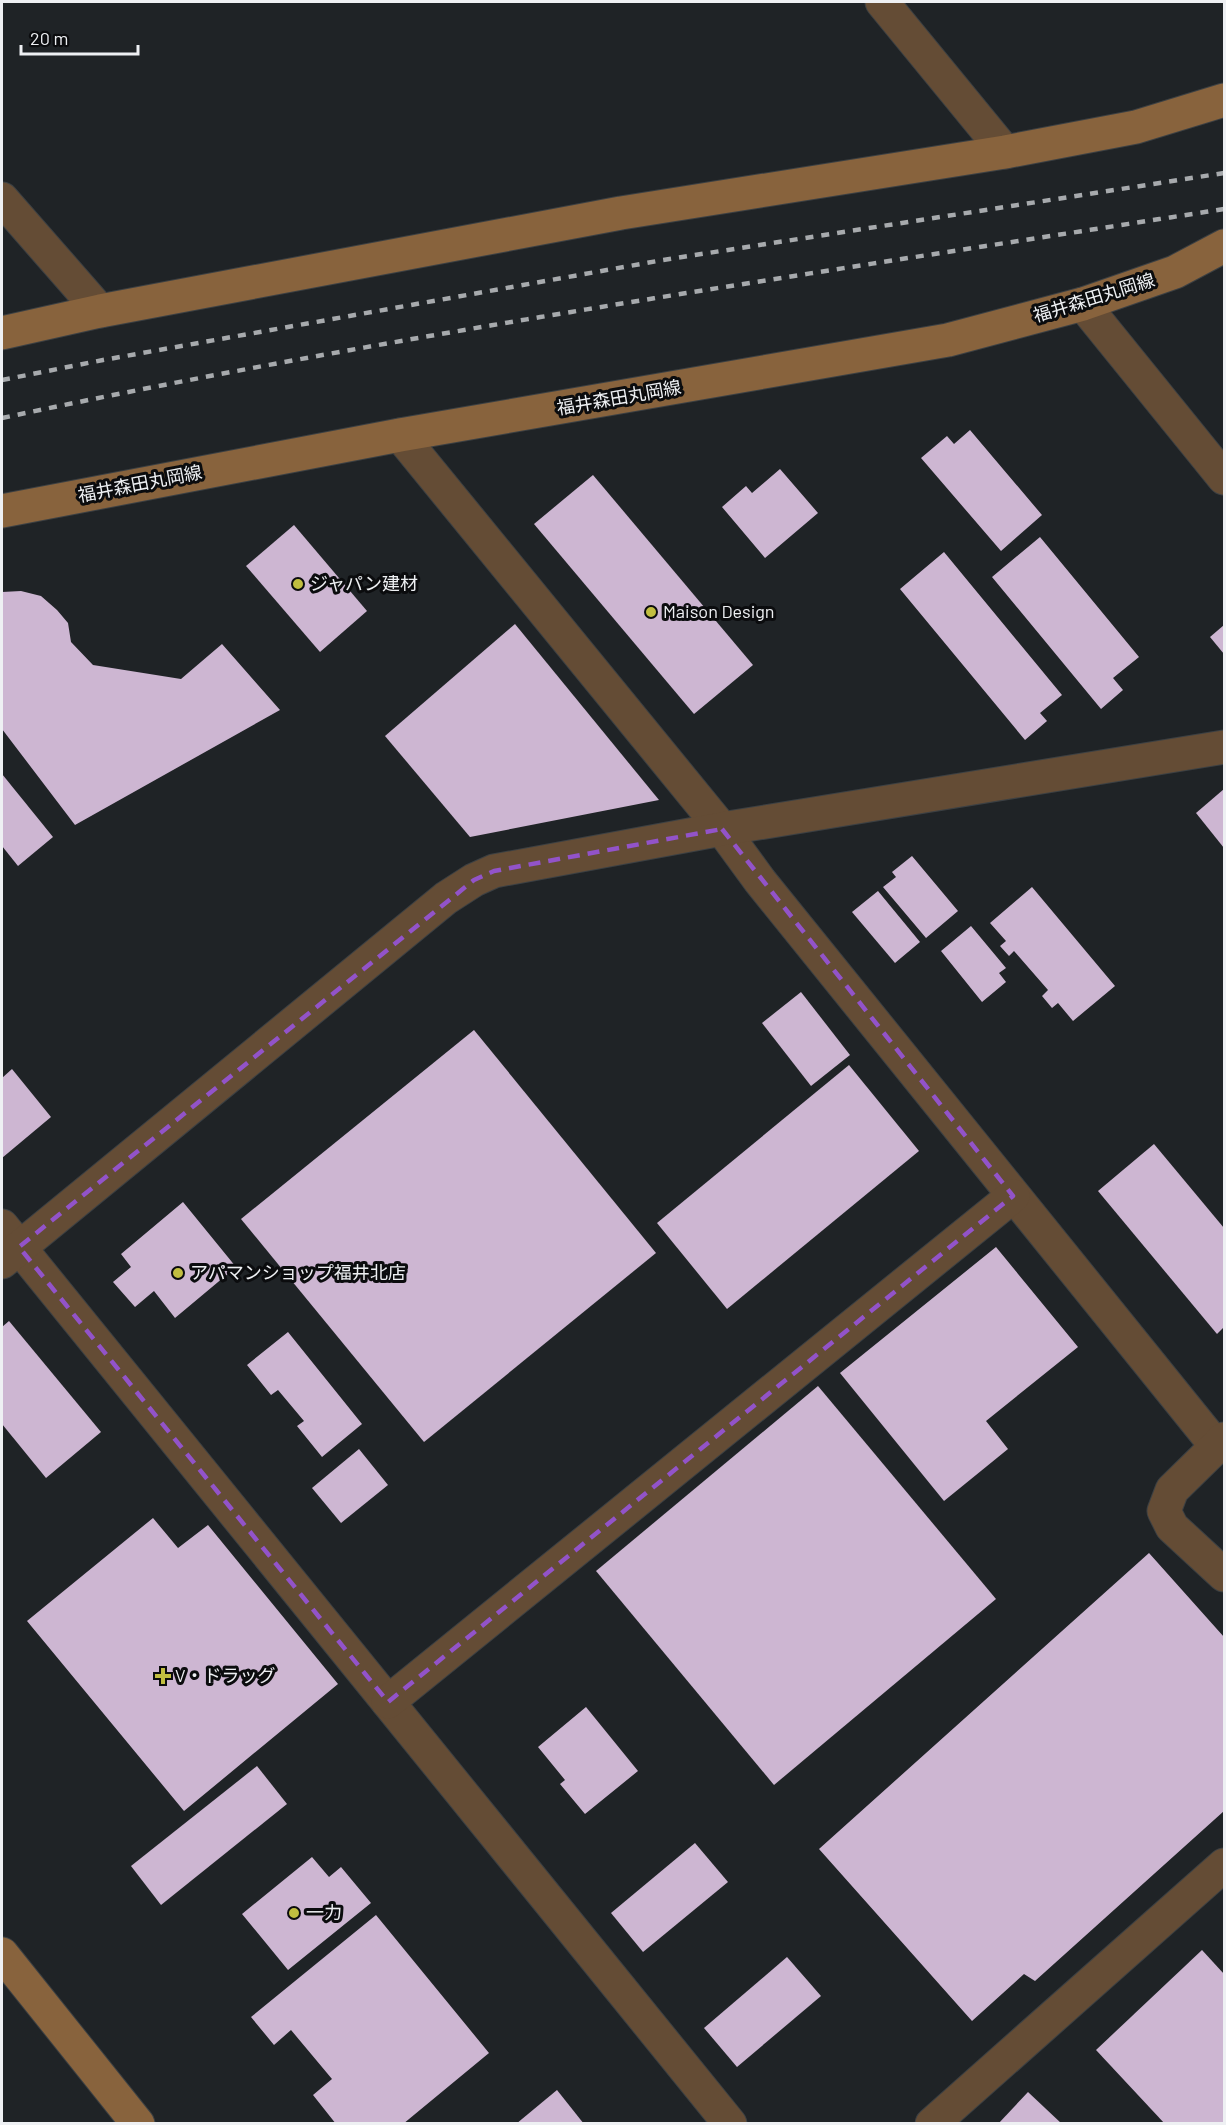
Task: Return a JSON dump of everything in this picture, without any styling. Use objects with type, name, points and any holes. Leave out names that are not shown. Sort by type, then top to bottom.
[{"type":"main road","points":[[2,333],[100,311],[621,213],[1005,152],[1136,127],[1224,100]]},
{"type":"main road","name":"福井森田丸岡線","points":[[2,511],[400,435],[948,340],[1083,304],[1175,272],[1224,246]]},
{"type":"main road","points":[[2,1954],[138,2124]]},
{"type":"street","points":[[882,2],[1005,152]]},
{"type":"street","points":[[2,199],[100,311]]},
{"type":"street","points":[[1083,304],[1224,478]]},
{"type":"street","points":[[400,435],[722,829],[767,890],[1013,1196],[1221,1443],[1172,1490],[1164,1510],[1172,1527],[1224,1575]]},
{"type":"street","points":[[730,2124],[388,1702],[7,1245],[446,898],[474,880],[494,871],[722,829],[1224,747]]},
{"type":"street","points":[[388,1702],[1013,1196]]},
{"type":"street","points":[[932,2124],[1224,1864]]},
{"type":"highlighted area","points":[[722,829],[1013,1196],[388,1702],[19,1247],[474,880],[494,871]]},
{"type":"building","points":[[970,430],[1042,515],[1001,551],[921,458],[947,436],[954,444]]},
{"type":"building","points":[[780,469],[818,513],[765,558],[722,507],[746,486],[752,493]]},
{"type":"building","points":[[593,475],[753,665],[694,714],[534,524]]},
{"type":"building","points":[[294,525],[367,611],[320,652],[246,566]]},
{"type":"building","points":[[1040,537],[1139,657],[1113,678],[1123,690],[1101,709],[992,577]]},
{"type":"building","points":[[944,552],[1062,695],[1040,713],[1047,721],[1025,740],[900,589]]},
{"type":"building","points":[[21,591],[41,596],[57,610],[68,623],[71,642],[93,665],[181,679],[222,644],[280,710],[75,825],[2,729],[2,592]]},
{"type":"building","points":[[515,624],[659,800],[470,837],[385,736]]},
{"type":"building","points":[[1224,625],[1224,654],[1210,637]]},
{"type":"building","points":[[2,774],[53,837],[18,866],[2,846]]},
{"type":"building","points":[[1224,789],[1224,848],[1196,813]]},
{"type":"building","points":[[912,856],[958,911],[926,938],[883,887],[896,877],[892,872]]},
{"type":"building","points":[[1032,887],[1115,986],[1073,1021],[1058,1003],[1052,1008],[1042,996],[1048,990],[1014,951],[1009,956],[1000,946],[1006,941],[990,923]]},
{"type":"building","points":[[878,891],[920,942],[895,963],[852,912]]},
{"type":"building","points":[[971,926],[1006,968],[999,973],[1006,982],[982,1002],[941,951]]},
{"type":"building","points":[[801,992],[850,1055],[811,1086],[762,1023]]},
{"type":"building","points":[[474,1030],[656,1253],[424,1442],[241,1219]]},
{"type":"building","points":[[849,1065],[919,1151],[727,1309],[657,1223]]},
{"type":"building","points":[[12,1069],[51,1117],[2,1158],[2,1078]]},
{"type":"building","points":[[1154,1144],[1224,1228],[1224,1327],[1217,1334],[1098,1191]]},
{"type":"building","points":[[183,1202],[236,1267],[175,1318],[154,1291],[135,1307],[113,1282],[131,1267],[121,1254]]},
{"type":"building","points":[[996,1247],[1078,1347],[986,1421],[1008,1449],[944,1501],[840,1373]]},
{"type":"building","points":[[9,1321],[101,1432],[46,1478],[2,1424],[2,1327]]},
{"type":"building","points":[[288,1332],[362,1424],[322,1457],[297,1426],[304,1421],[278,1390],[271,1395],[247,1365]]},
{"type":"building","points":[[818,1386],[996,1599],[774,1785],[596,1571]]},
{"type":"building","points":[[359,1449],[388,1485],[341,1523],[312,1488]]},
{"type":"building","points":[[153,1518],[178,1548],[208,1525],[338,1684],[184,1811],[27,1621]]},
{"type":"building","points":[[1149,1553],[1224,1637],[1224,1811],[1035,1981],[1024,1974],[972,2021],[819,1849]]},
{"type":"building","points":[[586,1707],[638,1771],[585,1814],[560,1784],[565,1780],[538,1747]]},
{"type":"building","points":[[257,1766],[287,1804],[161,1905],[131,1866]]},
{"type":"building","points":[[695,1843],[728,1882],[643,1952],[611,1913]]},
{"type":"building","points":[[312,1857],[329,1877],[341,1867],[371,1903],[288,1970],[242,1914]]},
{"type":"building","points":[[376,1915],[489,2053],[403,2124],[336,2124],[313,2095],[332,2079],[291,2030],[274,2045],[251,2017]]},
{"type":"building","points":[[1202,1950],[1224,1974],[1224,2124],[1165,2124],[1096,2050]]},
{"type":"building","points":[[787,1957],[821,1996],[737,2067],[704,2028]]},
{"type":"building","points":[[557,2090],[584,2124],[516,2124]]},
{"type":"building","points":[[1028,2092],[1062,2124],[998,2124]]},
{"type":"railway","points":[[2,380],[663,260],[1224,173]]},
{"type":"railway","points":[[2,418],[306,358],[459,331],[1224,209]]},
{"type":"place","name":"ジャパン建材","points":[[298,584]]},
{"type":"place","name":"Maison Design","points":[[651,612]]},
{"type":"place","name":"アパマンショップ福井北店","points":[[178,1273]]},
{"type":"place","name":"V・ドラッグ","points":[[163,1676]]},
{"type":"place","name":"一力","points":[[294,1913]]}]
